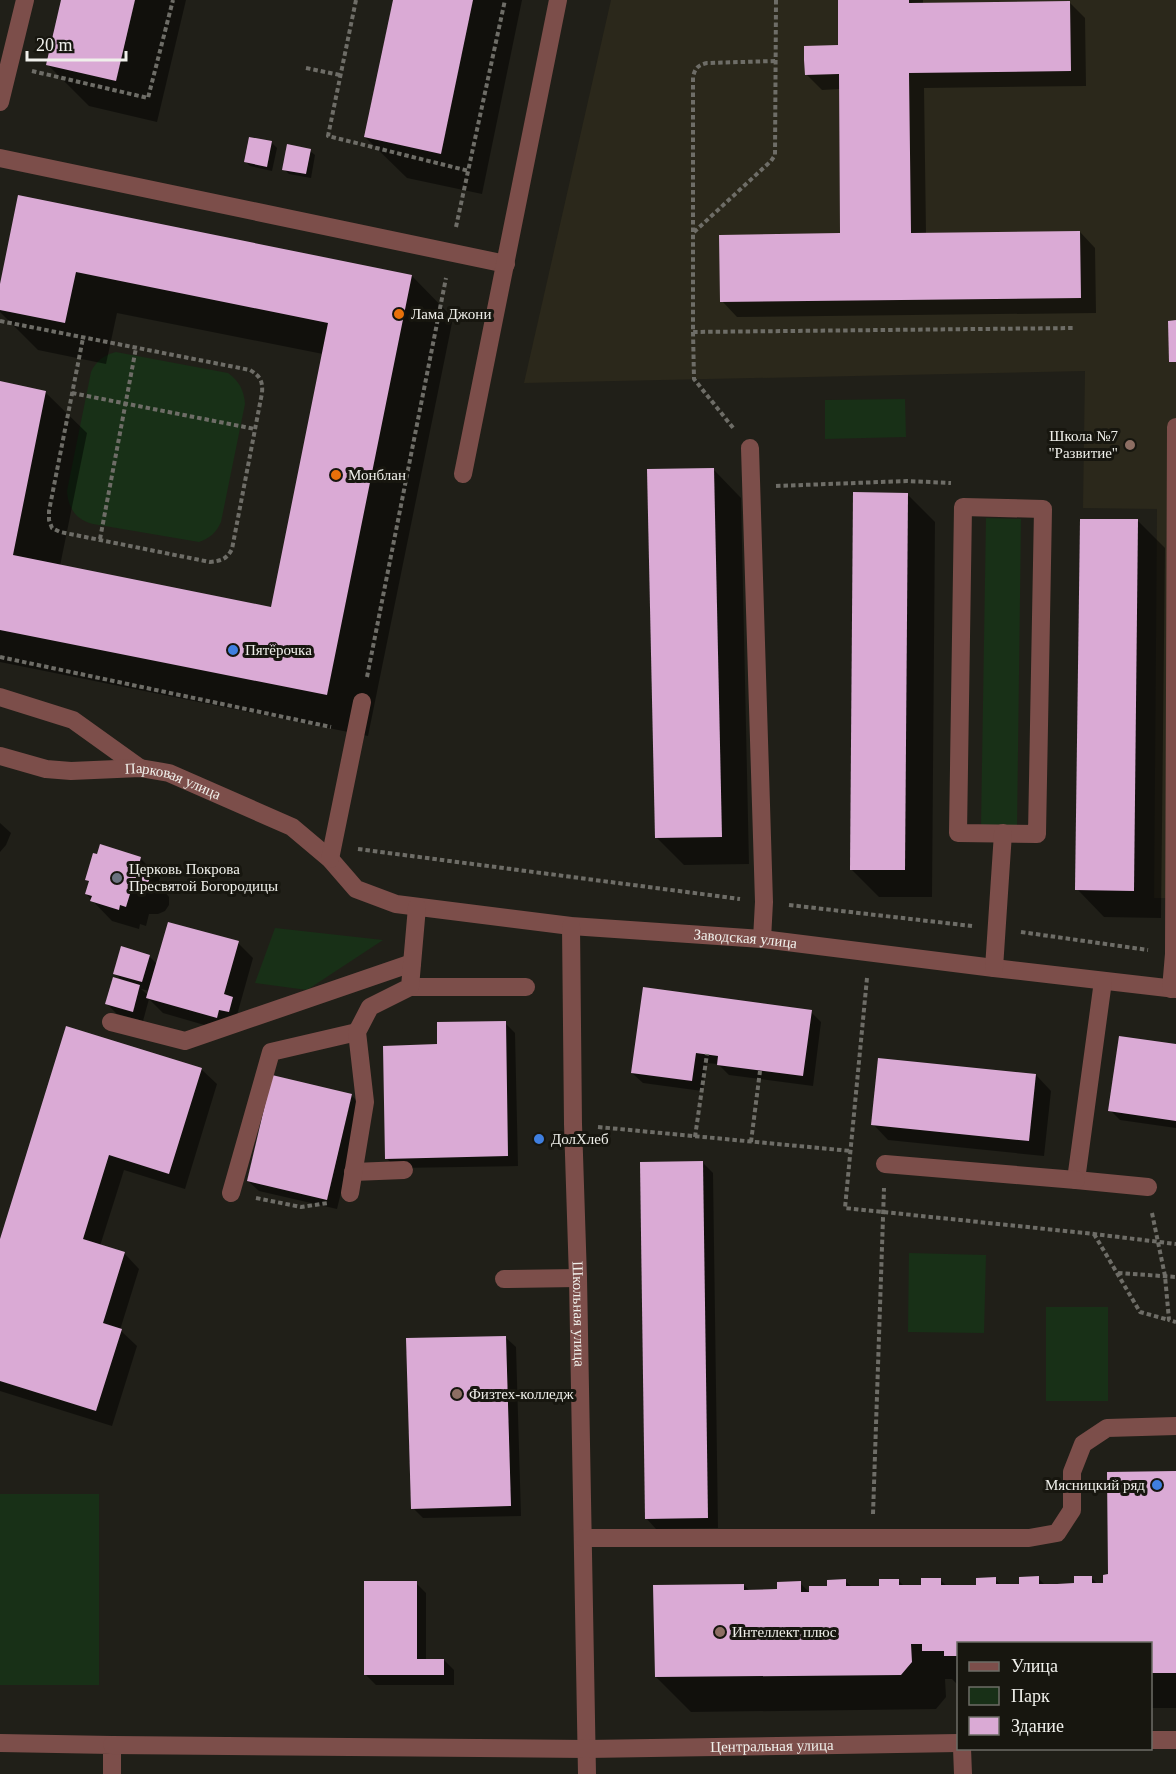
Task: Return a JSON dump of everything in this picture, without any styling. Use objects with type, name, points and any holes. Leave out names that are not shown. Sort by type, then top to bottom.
[{"type":"street","points":[[0,102],[25,0]]},
{"type":"street","points":[[463,474],[558,0]]},
{"type":"street","points":[[0,158],[506,264]]},
{"type":"street","points":[[1173,989],[1176,427]]},
{"type":"street","points":[[750,448],[764,902],[762,939]]},
{"type":"street","points":[[963,507],[1043,509],[1038,834],[1003,833],[958,833],[963,507]]},
{"type":"street","points":[[0,697],[73,720],[140,768]]},
{"type":"street","points":[[330,859],[363,702]]},
{"type":"street","name":"Парковая улица","points":[[0,756],[46,769],[71,771],[140,768],[169,773],[292,827],[330,859]]},
{"type":"street","points":[[994,968],[1003,833]]},
{"type":"street","name":"Заводская улица","points":[[330,859],[356,889],[396,904],[571,926],[762,939],[1173,989]]},
{"type":"street","points":[[410,987],[417,907]]},
{"type":"street","name":"Школьная улица","points":[[571,926],[587,1774]]},
{"type":"street","points":[[111,1022],[185,1041],[412,963]]},
{"type":"street","points":[[1076,1180],[1103,981]]},
{"type":"street","points":[[350,1193],[365,1102],[357,1032],[370,1007],[410,987],[526,987]]},
{"type":"street","points":[[231,1193],[271,1052],[357,1032]]},
{"type":"street","points":[[885,1164],[1148,1187]]},
{"type":"street","points":[[353,1172],[404,1170]]},
{"type":"street","points":[[504,1279],[578,1278]]},
{"type":"street","points":[[583,1538],[1029,1538],[1057,1533],[1072,1510],[1072,1472],[1083,1444],[1107,1428],[1176,1426]]},
{"type":"street","points":[[1152,1740],[1176,1740]]},
{"type":"street","name":"Центральная улица","points":[[0,1743],[587,1749],[957,1743]]},
{"type":"street","points":[[112,1745],[112,1774]]},
{"type":"street","points":[[962,1750],[963,1774]]},
{"type":"path","points":[[8,65],[148,98],[173,0]]},
{"type":"path","points":[[355,0],[328,136],[469,171]]},
{"type":"path","points":[[363,702],[451,252],[505,0]]},
{"type":"path","points":[[693,233],[775,155],[776,0]]},
{"type":"path","points":[[750,448],[694,379],[693,77],[699,65],[707,63],[776,62]]},
{"type":"path","points":[[306,68],[340,75]]},
{"type":"path","points":[[0,321],[250,370],[257,375],[263,382],[232,549],[228,556],[220,561],[210,561],[60,532],[52,528],[48,520],[49,511],[83,338]]},
{"type":"path","points":[[693,332],[1074,328]]},
{"type":"path","points":[[100,539],[136,348]]},
{"type":"path","points":[[72,393],[255,429]]},
{"type":"path","points":[[751,487],[907,481],[953,483]]},
{"type":"path","points":[[0,657],[356,732]]},
{"type":"path","points":[[695,1137],[707,1054]]},
{"type":"path","points":[[751,1142],[760,1071]]},
{"type":"path","points":[[573,1124],[851,1151]]},
{"type":"path","points":[[873,1538],[885,1164]]},
{"type":"path","points":[[1148,1187],[1165,1276],[1169,1320]]},
{"type":"path","points":[[231,1193],[301,1207],[332,1203],[350,1193]]},
{"type":"path","points":[[1094,1234],[1140,1312],[1176,1322]]},
{"type":"path","points":[[1118,1273],[1176,1277]]},
{"type":"shaded area","name":"Школа №7 \"Развитие\"","points":[[611,0],[1176,0],[1176,898],[1154,898],[1157,509],[1083,508],[1085,371],[524,383]]},
{"type":"green space","points":[[116,352],[228,373],[242,390],[245,404],[221,522],[215,532],[199,542],[93,524],[82,520],[71,508],[67,491],[91,372],[101,359]]},
{"type":"green space","points":[[905,399],[906,437],[825,439],[825,400]]},
{"type":"green space","points":[[986,518],[1021,519],[1017,827],[981,826]]},
{"type":"green space","points":[[275,928],[383,940],[307,990],[255,983]]},
{"type":"green space","points":[[909,1253],[986,1255],[984,1333],[908,1332]]},
{"type":"green space","points":[[1046,1307],[1108,1307],[1108,1401],[1046,1401]]},
{"type":"green space","points":[[0,1494],[99,1494],[99,1685],[0,1685]]},
{"type":"building","points":[[61,0],[135,0],[116,81],[46,65]]},
{"type":"building","points":[[393,0],[473,0],[441,154],[364,137]]},
{"type":"building","points":[[838,0],[909,0],[909,3],[1070,1],[1071,71],[909,73],[911,233],[1080,231],[1081,298],[720,302],[719,235],[840,233],[839,74],[805,75],[804,60],[804,46],[838,45]]},
{"type":"building","points":[[249,137],[272,141],[267,167],[244,162]]},
{"type":"building","points":[[287,144],[311,149],[306,174],[282,170]]},
{"type":"building","points":[[18,195],[412,275],[327,695],[0,630],[0,381],[46,391],[13,555],[271,607],[328,323],[76,272],[65,323],[0,310],[0,284]]},
{"type":"building","points":[[1176,320],[1176,362],[1169,362],[1168,321]]},
{"type":"building","points":[[714,468],[722,837],[655,838],[647,469]]},
{"type":"building","points":[[853,492],[908,493],[905,870],[850,870]]},
{"type":"building","points":[[1080,519],[1138,519],[1134,891],[1075,890]]},
{"type":"building","name":"Церковь Покрова Пресвятой Богородицы","points":[[100,844],[141,857],[139,865],[149,876],[149,884],[145,891],[130,894],[126,907],[120,905],[119,910],[90,901],[92,896],[85,894],[89,881],[85,880],[93,853],[97,854]]},
{"type":"building","points":[[168,922],[239,941],[224,994],[233,997],[229,1012],[219,1010],[217,1018],[146,998]]},
{"type":"building","points":[[121,946],[150,955],[142,982],[113,974]]},
{"type":"building","points":[[113,977],[140,985],[133,1012],[105,1004]]},
{"type":"building","points":[[643,987],[812,1010],[803,1076],[717,1065],[718,1056],[696,1053],[692,1081],[631,1073]]},
{"type":"building","points":[[506,1021],[508,1156],[385,1159],[383,1046],[437,1044],[437,1022]]},
{"type":"building","points":[[66,1026],[202,1068],[169,1174],[109,1155],[83,1239],[125,1252],[103,1323],[122,1329],[96,1411],[0,1381],[0,1239]]},
{"type":"building","points":[[1119,1036],[1176,1044],[1176,1121],[1108,1111]]},
{"type":"building","points":[[878,1058],[1036,1074],[1029,1141],[871,1125]]},
{"type":"building","points":[[272,1075],[352,1094],[327,1200],[247,1181]]},
{"type":"building","points":[[703,1161],[708,1518],[645,1519],[640,1162]]},
{"type":"building","points":[[506,1336],[511,1506],[411,1509],[406,1338]]},
{"type":"building","points":[[1176,1471],[1176,1673],[1152,1673],[1152,1642],[957,1642],[957,1656],[944,1656],[944,1651],[922,1651],[922,1644],[911,1644],[912,1662],[901,1675],[655,1677],[653,1585],[744,1584],[744,1590],[777,1589],[777,1582],[801,1581],[801,1592],[809,1592],[809,1586],[827,1586],[827,1580],[846,1579],[846,1586],[879,1586],[879,1579],[899,1579],[899,1585],[921,1585],[921,1578],[941,1578],[941,1585],[976,1585],[976,1578],[996,1577],[996,1584],[1019,1584],[1019,1577],[1039,1576],[1039,1584],[1074,1583],[1074,1576],[1092,1576],[1092,1583],[1103,1583],[1103,1575],[1108,1574],[1107,1472]]},
{"type":"building","points":[[364,1581],[417,1581],[417,1659],[444,1659],[444,1675],[364,1675]]},
{"type":"place","name":"Лама Джони","points":[[399,314]]},
{"type":"place","name":"Школа №7 \"Развитие\"","points":[[1130,445]]},
{"type":"place","name":"Монблан","points":[[336,475]]},
{"type":"place","name":"Пятёрочка","points":[[233,650]]},
{"type":"place","name":"Церковь Покрова Пресвятой Богородицы","points":[[117,878]]},
{"type":"place","name":"ДолХлеб","points":[[539,1139]]},
{"type":"place","name":"Физтех-колледж","points":[[457,1394]]},
{"type":"place","name":"Мясницкий ряд","points":[[1157,1485]]},
{"type":"place","name":"Интеллект плюс","points":[[720,1632]]}]
